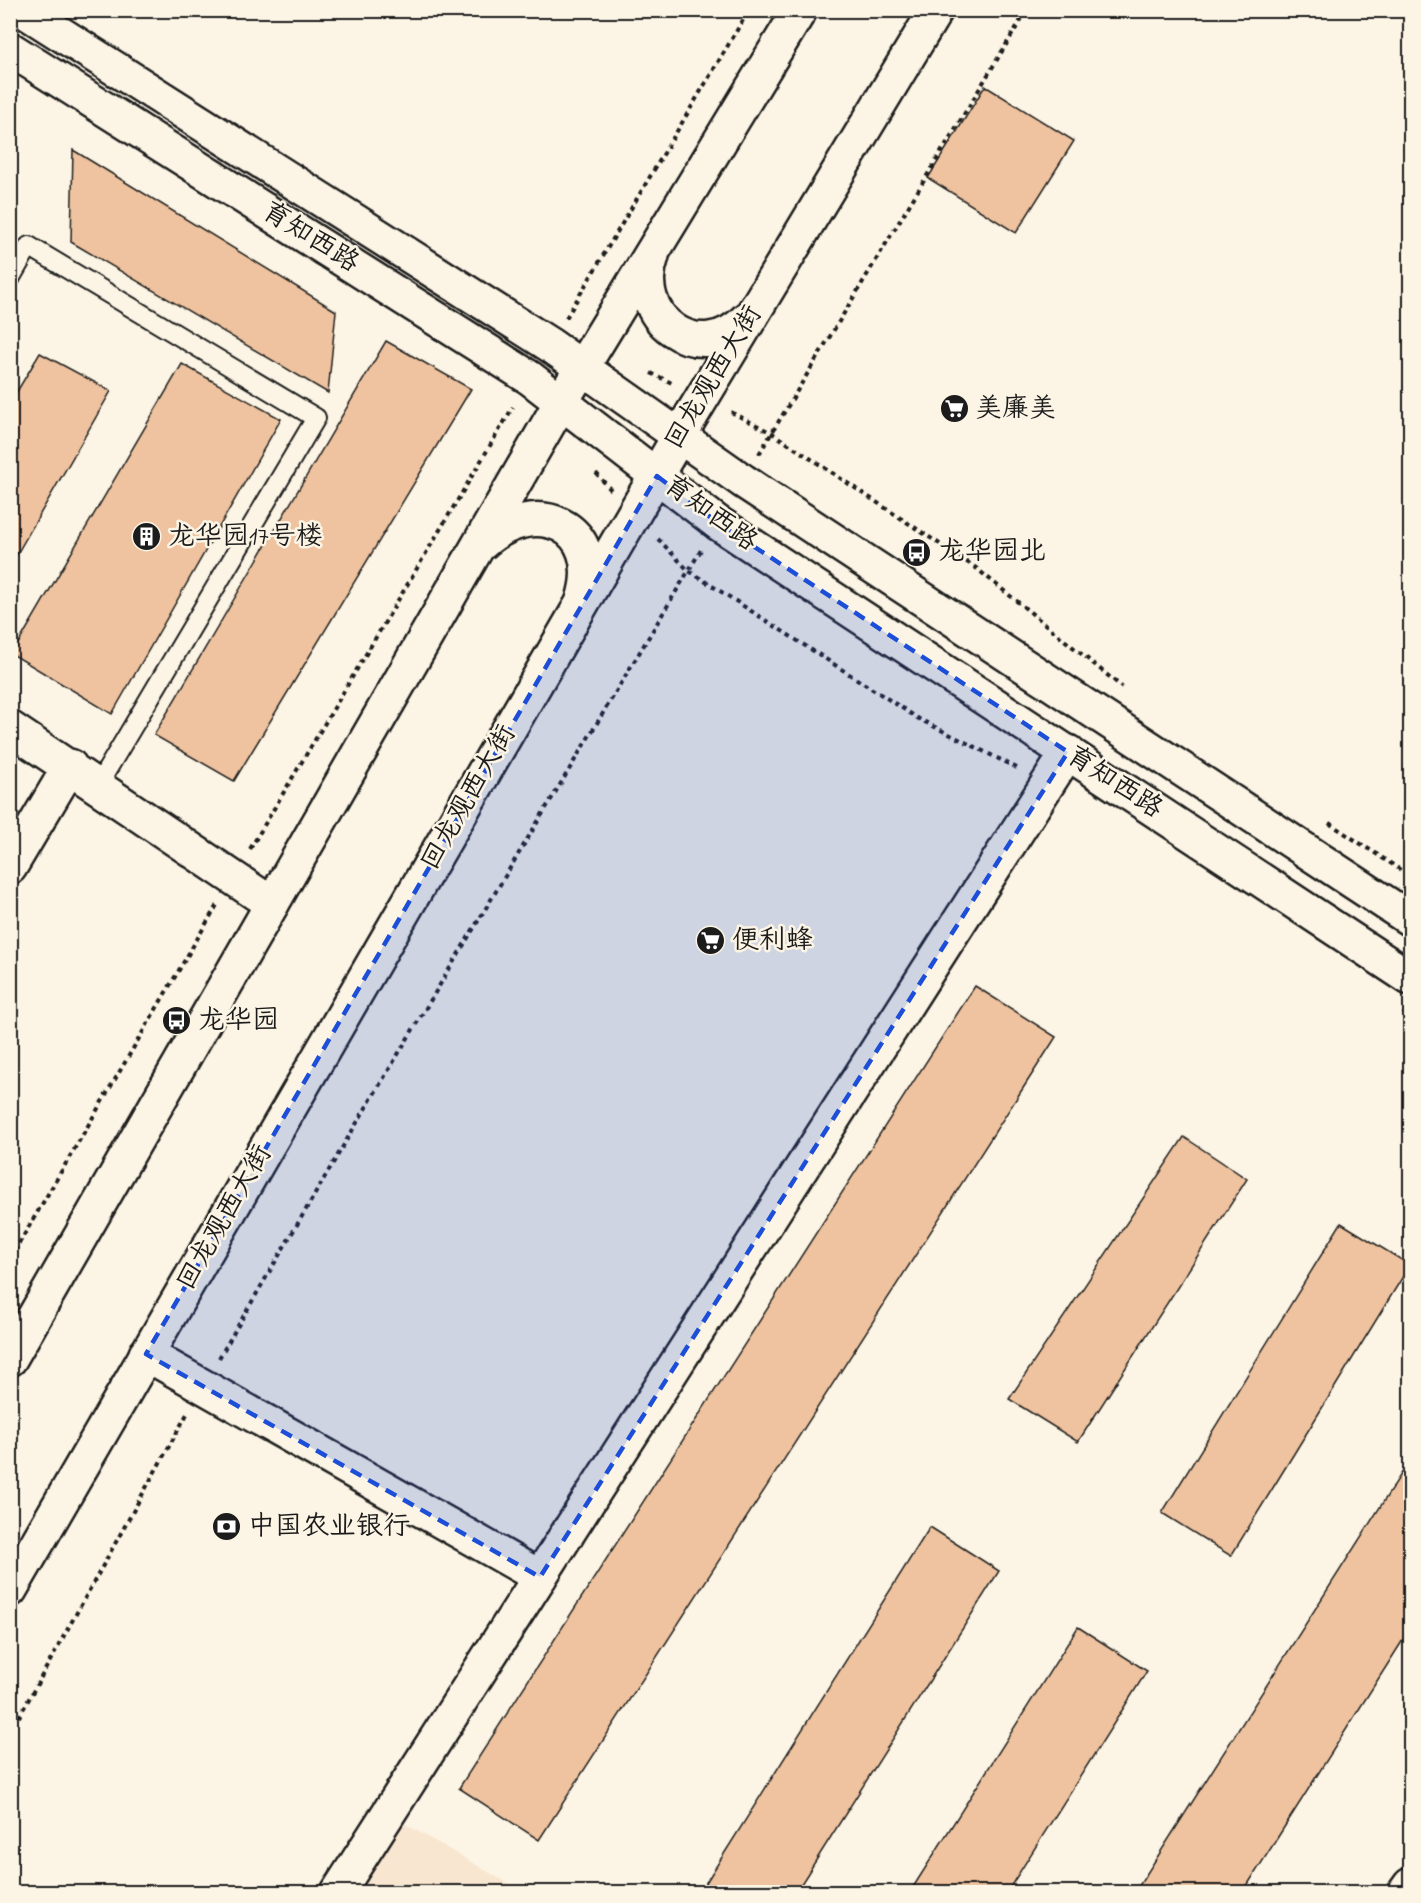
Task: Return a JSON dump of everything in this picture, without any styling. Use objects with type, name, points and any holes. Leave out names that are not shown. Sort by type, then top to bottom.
[{"type":"street","name":"育知西路","points":[[23,10],[581,367],[751,486],[1410,919]]},
{"type":"street","points":[[10,1359],[581,367],[800,10]]},
{"type":"street","name":"回龙观西大街","points":[[10,1590],[679,436],[936,10]]},
{"type":"street","name":"育知西路","points":[[10,49],[525,375],[718,523],[1410,978]]},
{"type":"street","points":[[665,231],[651,260],[648,287],[656,311],[682,336],[705,341],[728,335],[746,321],[763,297]]},
{"type":"street","points":[[472,556],[488,538],[512,523],[538,518],[560,524],[578,542],[587,563],[587,587],[576,615]]},
{"type":"street","points":[[10,728],[272,904]]},
{"type":"street","points":[[338,1893],[1068,753]]},
{"type":"street","points":[[10,867],[69,766]]},
{"type":"street","points":[[146,1354],[540,1577]]},
{"type":"street","points":[[1405,1893],[1410,1885]]},
{"type":"lane","points":[[10,279],[29,246],[316,418],[98,785]]},
{"type":"path","points":[[578,298],[749,10]]},
{"type":"path","points":[[775,428],[1027,10]]},
{"type":"path","points":[[804,454],[976,568],[1126,690]]},
{"type":"path","points":[[10,1733],[203,1386],[349,1136],[673,597]]},
{"type":"path","points":[[1322,818],[1410,876]]},
{"type":"highlighted area","points":[[657,476],[718,523],[1068,752],[540,1577],[146,1354]]},
{"type":"shaded area","points":[[400,1821],[523,1892],[353,1892]]},
{"type":"building","points":[[985,86],[1074,141],[1016,233],[928,178]]},
{"type":"building","points":[[73,150],[336,311],[328,393],[71,242]]},
{"type":"building","points":[[386,341],[471,389],[234,781],[154,735]]},
{"type":"building","points":[[40,353],[111,391],[10,566],[10,403]]},
{"type":"building","name":"龙华园17号楼","points":[[182,364],[281,419],[112,714],[12,654]]},
{"type":"building","points":[[975,986],[1056,1037],[539,1840],[459,1788]]},
{"type":"building","points":[[1184,1137],[1247,1179],[1078,1442],[1009,1399]]},
{"type":"building","points":[[1341,1223],[1410,1265],[1231,1556],[1162,1513]]},
{"type":"building","points":[[1410,1460],[1410,1629],[1243,1892],[1135,1892]]},
{"type":"building","points":[[930,1527],[999,1571],[796,1892],[700,1892]]},
{"type":"building","points":[[1078,1627],[1147,1671],[1007,1892],[910,1892]]},
{"type":"place","name":"美廉美","points":[[954,409]]},
{"type":"place","name":"龙华园17号楼","points":[[147,537]]},
{"type":"place","name":"龙华园北","points":[[917,552]]},
{"type":"place","name":"便利蜂","points":[[711,941]]},
{"type":"place","name":"龙华园","points":[[177,1021]]},
{"type":"place","name":"中国农业银行","points":[[227,1527]]}]
